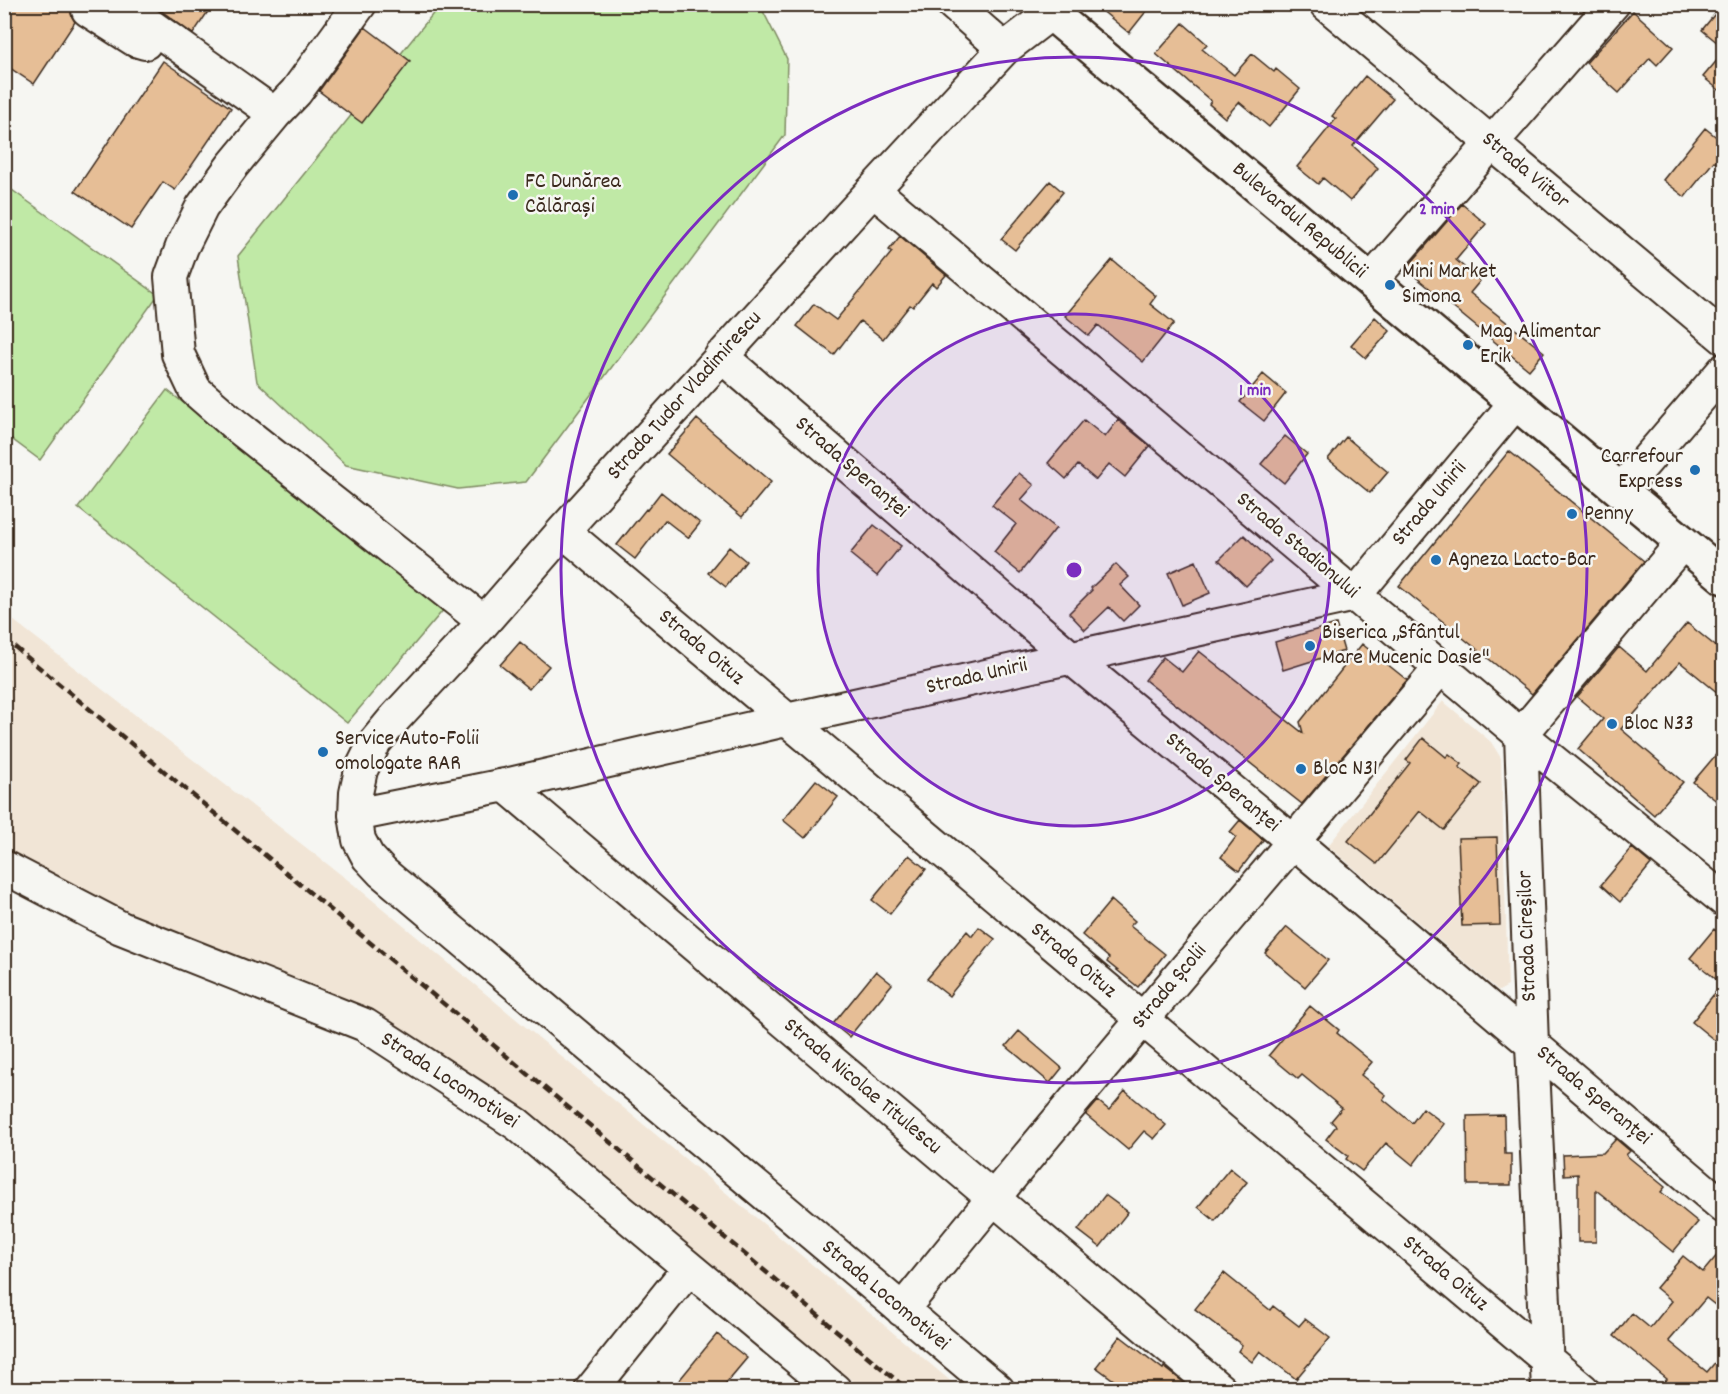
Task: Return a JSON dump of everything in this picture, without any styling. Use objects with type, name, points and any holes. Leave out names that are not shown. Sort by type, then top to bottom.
[{"type":"main road","name":"Bulevardul Republicii","points":[[1050,8],[1724,577]]},
{"type":"street","points":[[93,4],[88,10],[135,40],[196,57]]},
{"type":"street","points":[[120,4],[275,114]]},
{"type":"street","points":[[360,4],[296,92],[232,166],[202,207],[182,247],[171,277],[178,354],[195,390],[234,424],[483,623]]},
{"type":"street","points":[[953,4],[1004,49]]},
{"type":"street","name":"Strada Viitor","points":[[1326,4],[1724,338]]},
{"type":"street","points":[[1371,281],[1613,4]]},
{"type":"street","name":"Strada Tudor Vladimirescu","points":[[355,815],[356,793],[361,770],[375,742],[394,719],[873,190],[1004,49],[1050,8]]},
{"type":"street","name":"Strada Stadionului","points":[[873,190],[1521,735],[1724,900]]},
{"type":"street","name":"Strada Speranței","points":[[721,356],[1070,657],[1294,842],[1724,1207]]},
{"type":"street","points":[[1621,490],[1724,370]]},
{"type":"street","name":"Strada Unirii","points":[[355,815],[505,785],[786,720],[1355,595],[1516,402]]},
{"type":"street","name":"Strada Oituz","points":[[563,531],[1142,1019],[1547,1375],[1583,1389]]},
{"type":"street","points":[[1521,735],[1683,542]]},
{"type":"street","name":"Strada Școlii","points":[[902,1310],[1142,1019],[1441,667]]},
{"type":"street","name":"Strada Cireșilor","points":[[1521,735],[1547,1375]]},
{"type":"street","name":"Strada Nicolae Titulescu","points":[[505,785],[1220,1389]]},
{"type":"street","name":"Strada Locomotivei","points":[[355,815],[359,840],[368,857],[382,872],[998,1389]]},
{"type":"street","name":"Strada Locomotivei","points":[[4,867],[121,928],[365,1025],[517,1124],[835,1389]]},
{"type":"street","points":[[591,1389],[689,1268]]},
{"type":"shaded area","points":[[4,613],[353,884],[960,1389],[863,1389],[551,1143],[243,963],[52,878],[5,846]]},
{"type":"shaded area","points":[[1443,701],[1491,742],[1501,758],[1508,986],[1499,991],[1328,846]]},
{"type":"green space","name":"FC Dunărea Călărași","points":[[440,5],[760,5],[787,59],[785,135],[526,482],[458,489],[346,465],[257,382],[238,256]]},
{"type":"green space","points":[[5,185],[158,295],[40,460],[5,434]]},
{"type":"green space","points":[[167,390],[445,608],[347,723],[78,508]]},
{"type":"building","points":[[4,4],[71,4],[72,17],[75,22],[34,84],[4,64]]},
{"type":"building","points":[[152,4],[213,4],[193,34]]},
{"type":"building","points":[[1094,4],[1152,4],[1129,33]]},
{"type":"building","points":[[1724,4],[1724,48],[1702,30]]},
{"type":"building","points":[[1633,11],[1673,47],[1657,65],[1650,58],[1619,93],[1586,63]]},
{"type":"building","points":[[1183,23],[1207,44],[1202,49],[1234,75],[1252,54],[1274,72],[1276,69],[1300,89],[1269,127],[1239,102],[1225,118],[1209,104],[1211,101],[1156,54]]},
{"type":"building","points":[[365,27],[410,61],[362,123],[319,91]]},
{"type":"building","points":[[1724,52],[1724,94],[1703,77]]},
{"type":"building","points":[[163,61],[231,108],[175,190],[163,182],[131,229],[75,191]]},
{"type":"building","points":[[1365,76],[1393,99],[1353,146],[1378,168],[1350,201],[1323,178],[1318,184],[1297,167],[1336,119],[1332,116]]},
{"type":"building","points":[[1705,128],[1724,143],[1724,169],[1714,161],[1685,197],[1663,180]]},
{"type":"building","points":[[1050,181],[1063,192],[1015,250],[1001,239]]},
{"type":"building","points":[[1462,204],[1486,224],[1456,260],[1480,281],[1470,293],[1544,352],[1529,370],[1406,269]]},
{"type":"building","points":[[900,236],[946,275],[936,287],[932,283],[913,307],[910,305],[883,339],[860,321],[834,355],[797,326],[814,304],[836,320],[892,252],[889,250]]},
{"type":"building","points":[[1112,260],[1156,296],[1150,304],[1174,323],[1143,362],[1098,325],[1089,336],[1065,316]]},
{"type":"building","points":[[1375,317],[1390,331],[1366,358],[1351,345]]},
{"type":"building","points":[[1263,374],[1286,393],[1264,421],[1240,402]]},
{"type":"building","points":[[697,419],[771,482],[742,517],[667,454]]},
{"type":"building","points":[[1084,420],[1105,437],[1118,420],[1150,446],[1125,477],[1109,464],[1096,480],[1078,465],[1066,479],[1048,463]]},
{"type":"building","points":[[1285,436],[1307,454],[1284,483],[1261,464]]},
{"type":"building","points":[[1346,437],[1388,472],[1370,493],[1328,459]]},
{"type":"building","points":[[1509,451],[1644,561],[1532,694],[1399,586]]},
{"type":"building","points":[[1019,473],[1034,485],[1021,500],[1056,528],[1020,573],[994,552],[1016,524],[992,505]]},
{"type":"building","points":[[661,492],[700,523],[688,538],[665,520],[635,559],[617,545]]},
{"type":"building","points":[[874,525],[901,546],[877,576],[850,554]]},
{"type":"building","points":[[1244,535],[1271,561],[1246,586],[1219,560]]},
{"type":"building","points":[[729,547],[746,561],[726,587],[708,573]]},
{"type":"building","points":[[1196,561],[1210,593],[1182,605],[1168,573]]},
{"type":"building","points":[[1116,564],[1129,577],[1120,585],[1139,605],[1123,621],[1109,607],[1085,630],[1069,613]]},
{"type":"building","name":"Bloc N33","points":[[1687,623],[1724,653],[1724,698],[1680,662],[1621,729],[1683,782],[1654,815],[1578,749],[1603,719],[1577,697],[1619,647],[1647,671]]},
{"type":"building","name":"Biserica „Sfântul Mare Mucenic Dasie\"","points":[[1336,624],[1344,651],[1283,670],[1275,642]]},
{"type":"building","points":[[520,642],[549,666],[529,689],[500,665]]},
{"type":"building","name":"Bloc N31","points":[[1362,644],[1407,680],[1302,804],[1145,680],[1163,657],[1182,672],[1199,651],[1303,733],[1300,722]]},
{"type":"building","points":[[1423,738],[1446,757],[1449,754],[1462,764],[1459,767],[1481,784],[1444,830],[1420,811],[1377,864],[1348,841],[1410,763],[1406,760]]},
{"type":"building","points":[[1724,745],[1724,807],[1693,782]]},
{"type":"building","points":[[816,780],[838,797],[805,838],[783,820]]},
{"type":"building","points":[[1240,820],[1263,840],[1239,871],[1221,857],[1236,837],[1230,832]]},
{"type":"building","points":[[1497,837],[1500,925],[1462,926],[1458,838]]},
{"type":"building","points":[[1632,848],[1651,864],[1620,902],[1601,885]]},
{"type":"building","points":[[909,855],[926,869],[890,914],[872,900]]},
{"type":"building","points":[[1111,900],[1135,921],[1130,926],[1165,954],[1138,987],[1107,962],[1109,958],[1082,935]]},
{"type":"building","points":[[979,927],[995,939],[949,996],[927,979],[967,931],[972,936]]},
{"type":"building","points":[[1287,927],[1328,960],[1305,987],[1265,953]]},
{"type":"building","points":[[1714,929],[1724,937],[1724,1048],[1692,1022],[1722,984],[1690,958]]},
{"type":"building","points":[[876,971],[892,984],[849,1037],[833,1024]]},
{"type":"building","points":[[1310,1006],[1339,1030],[1337,1033],[1372,1062],[1361,1075],[1386,1095],[1383,1099],[1412,1123],[1423,1108],[1444,1124],[1413,1165],[1386,1143],[1362,1171],[1346,1159],[1348,1156],[1326,1139],[1336,1126],[1331,1121],[1342,1108],[1302,1075],[1298,1079],[1269,1055]]},
{"type":"building","points":[[1019,1031],[1062,1068],[1050,1083],[1006,1046]]},
{"type":"building","points":[[1125,1091],[1166,1125],[1154,1139],[1144,1131],[1128,1150],[1086,1115],[1098,1101],[1109,1110]]},
{"type":"building","points":[[1504,1115],[1505,1154],[1511,1154],[1511,1185],[1468,1185],[1467,1116]]},
{"type":"building","points":[[1616,1139],[1630,1151],[1626,1155],[1665,1187],[1661,1192],[1698,1222],[1673,1252],[1596,1190],[1596,1242],[1578,1242],[1578,1174],[1564,1175],[1563,1155],[1603,1153]]},
{"type":"building","points":[[1230,1168],[1247,1182],[1215,1221],[1198,1207]]},
{"type":"building","points":[[1105,1195],[1128,1212],[1100,1247],[1078,1230]]},
{"type":"building","points":[[1724,1247],[1724,1312],[1706,1298],[1669,1341],[1707,1372],[1724,1352],[1724,1389],[1659,1389],[1667,1379],[1614,1336],[1632,1313],[1650,1328],[1672,1301],[1656,1288],[1683,1256],[1703,1272]]},
{"type":"building","points":[[1224,1273],[1270,1310],[1273,1306],[1299,1326],[1305,1319],[1330,1338],[1296,1379],[1260,1351],[1252,1362],[1238,1351],[1242,1345],[1195,1309]]},
{"type":"building","points":[[717,1334],[747,1358],[721,1389],[672,1389]]},
{"type":"building","points":[[1120,1336],[1192,1389],[1126,1389],[1096,1367]]},
{"type":"railway","points":[[4,638],[908,1390]]},
{"type":"place","name":"FC Dunărea Călărași","points":[[513,195]]},
{"type":"place","name":"Mini Market Simona","points":[[1390,285]]},
{"type":"place","name":"Mag Alimentar Erik","points":[[1468,345]]},
{"type":"place","name":"Carrefour Express","points":[[1695,470]]},
{"type":"place","name":"Penny","points":[[1572,514]]},
{"type":"place","name":"Agneza Lacto-Bar","points":[[1436,560]]},
{"type":"place","name":"Biserica „Sfântul Mare Mucenic Dasie\"","points":[[1310,646]]},
{"type":"place","name":"Bloc N33","points":[[1612,724]]},
{"type":"place","name":"Service Auto-Folii omologate RAR","points":[[323,752]]},
{"type":"place","name":"Bloc N31","points":[[1301,769]]}]
